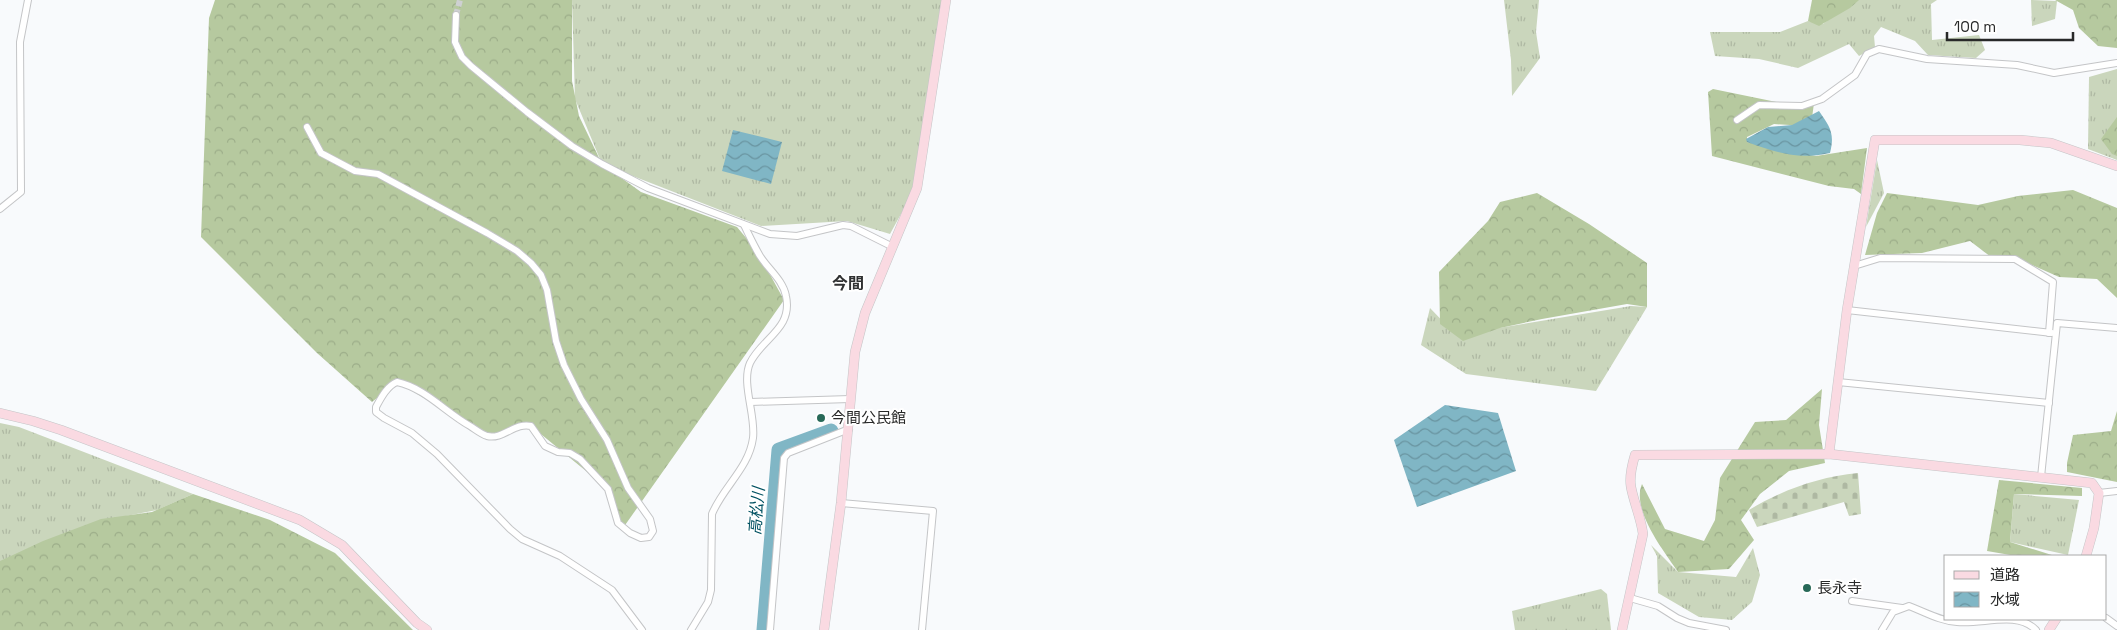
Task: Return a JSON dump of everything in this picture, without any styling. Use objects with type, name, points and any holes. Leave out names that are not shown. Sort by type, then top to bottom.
[{"type":"street","points":[[0,209],[21,192],[20,42],[28,0]]},
{"type":"street","points":[[824,630],[841,504],[850,399],[860,332],[865,312],[916,188],[946,0]]},
{"type":"street","points":[[456,14],[455,42],[462,57],[527,112],[572,146],[602,164],[648,188],[770,234],[798,236],[843,225],[851,226],[893,246]]},
{"type":"street","points":[[1737,120],[1759,105],[1802,106],[1822,100],[1856,75],[1867,54],[1879,49],[1928,59],[2017,65],[2054,73],[2117,63]]},
{"type":"street","points":[[307,127],[321,153],[354,170],[378,174],[487,233],[517,251],[532,263],[542,275],[548,290],[556,341],[564,365],[581,399],[607,440],[628,488],[650,519],[653,531],[649,537],[641,538],[618,524],[608,489],[580,459],[570,453],[558,452],[545,446],[531,426],[524,424],[497,437],[486,436],[418,390],[397,382],[390,385],[376,407],[376,412],[412,433],[437,454],[522,539],[560,556],[612,590],[642,630]]},
{"type":"street","points":[[1829,454],[1847,310],[1875,140],[2020,140],[2051,143],[2117,166]]},
{"type":"street","points":[[691,630],[708,602],[711,590],[712,514],[716,504],[744,464],[750,452],[754,426],[748,379],[749,367],[753,357],[779,330],[786,318],[787,306],[783,287],[760,256],[744,225]]},
{"type":"street","points":[[1854,266],[1880,258],[2014,259],[2053,282],[2048,333]]},
{"type":"street","points":[[1847,310],[2056,334]]},
{"type":"street","points":[[2041,477],[2058,323],[2117,328]]},
{"type":"street","points":[[1838,382],[2049,403]]},
{"type":"street","points":[[751,402],[850,399]]},
{"type":"street","points":[[0,413],[61,430],[300,520],[342,545],[427,630]]},
{"type":"street","points":[[770,630],[784,458],[788,453],[848,429]]},
{"type":"street","points":[[1622,630],[1643,534],[1642,522],[1631,486],[1630,476],[1634,455],[1829,454],[2092,483],[2099,493],[2094,528],[2086,555]]},
{"type":"street","points":[[2099,493],[2117,491]]},
{"type":"street","points":[[841,504],[933,511],[922,630]]},
{"type":"street","points":[[1630,598],[1658,606],[1689,623],[1726,630]]},
{"type":"street","points":[[1852,601],[1902,608]]},
{"type":"street","points":[[1882,630],[1893,612],[1909,606],[1944,620]]},
{"type":"street","points":[[1944,620],[1958,623],[2019,620],[2031,624],[2036,630]]},
{"type":"green space","points":[[215,0],[572,0],[572,81],[579,116],[602,164],[641,192],[737,227],[757,251],[784,300],[623,528],[608,489],[531,426],[497,437],[476,429],[397,382],[372,402],[317,353],[201,237],[209,18]]},
{"type":"green space","points":[[572,0],[943,0],[913,192],[890,234],[847,221],[761,226],[602,164],[575,99]]},
{"type":"green space","points":[[1504,0],[1539,0],[1536,32],[1540,58],[1512,96],[1511,60]]},
{"type":"green space","points":[[1812,0],[1859,0],[1850,8],[1819,26],[1808,21]]},
{"type":"green space","points":[[1853,0],[1937,0],[1931,4],[1932,40],[1979,35],[1985,50],[1976,58],[1928,55],[1915,41],[1881,27],[1874,36],[1875,47],[1859,56],[1849,44],[1798,68],[1759,59],[1715,56],[1710,32],[1780,32],[1808,21],[1823,24]]},
{"type":"green space","points":[[2031,0],[2057,1],[2055,19],[2032,26]]},
{"type":"green space","points":[[2055,0],[2117,0],[2117,48],[2098,46],[2079,28],[2073,10]]},
{"type":"green space","points":[[2117,69],[2117,160],[2088,149],[2089,77]]},
{"type":"green space","points":[[1713,89],[1796,106],[1814,103],[1812,118],[1806,126],[1774,124],[1747,137],[1747,142],[1816,156],[1867,148],[1861,194],[1854,189],[1829,186],[1712,156],[1708,92]]},
{"type":"green space","points":[[2117,117],[2117,156],[2112,154],[2101,139]]},
{"type":"green space","points":[[1877,160],[1884,193],[1866,227]]},
{"type":"green space","points":[[2073,190],[2117,208],[2117,298],[2097,279],[2059,277],[2014,257],[1991,257],[1970,241],[1922,253],[1865,255],[1877,213],[1887,193],[1978,205],[2018,196]]},
{"type":"green space","points":[[1537,193],[1589,224],[1647,263],[1647,307],[1627,304],[1542,319],[1500,328],[1463,341],[1440,324],[1439,272],[1488,221],[1500,202]]},
{"type":"green space","points":[[1631,306],[1647,307],[1596,391],[1466,374],[1421,345],[1430,308],[1456,335]]},
{"type":"green space","points":[[1822,389],[1819,425],[1825,463],[1789,471],[1760,494],[1741,520],[1754,540],[1729,569],[1678,572],[1645,518],[1641,506],[1640,494],[1642,484],[1665,529],[1704,541],[1715,520],[1720,478],[1755,422],[1786,420]]},
{"type":"green space","points":[[2117,411],[2117,482],[2067,472],[2073,435],[2111,431]]},
{"type":"green space","points":[[0,423],[19,427],[193,494],[157,510],[126,516],[0,565]]},
{"type":"green space","points":[[1858,473],[1861,514],[1849,516],[1844,502],[1757,527],[1749,510],[1774,496],[1815,481]]},
{"type":"green space","points":[[1999,480],[2082,488],[2082,496],[2014,494],[2010,542],[2052,555],[2010,555],[1987,551]]},
{"type":"green space","points":[[193,494],[270,520],[335,553],[413,630],[0,630],[0,561],[43,541],[101,519],[152,512]]},
{"type":"green space","points":[[2014,494],[2079,500],[2068,555],[2010,542]]},
{"type":"green space","points":[[1651,545],[1678,572],[1736,577],[1753,548],[1760,575],[1752,602],[1732,620],[1699,617],[1658,593],[1657,556]]},
{"type":"green space","points":[[1601,589],[1607,594],[1611,630],[1515,630],[1512,611]]},
{"type":"water","points":[[1819,111],[1832,135],[1830,153],[1807,156],[1788,154],[1747,142],[1746,139],[1768,127],[1792,125]]},
{"type":"water","points":[[733,130],[782,142],[771,184],[722,171]]},
{"type":"water","points":[[1445,405],[1498,413],[1516,471],[1417,507],[1394,440]]},
{"type":"waterway","name":"高松川","points":[[764,630],[779,450],[831,431]]},
{"type":"tunnel","points":[[456,15],[460,0]]},
{"type":"place","name":"今間公民館","points":[[821,418]]},
{"type":"place","name":"長永寺","points":[[1807,588]]},
{"type":"district","name":"今間","points":[[848,283]]}]
